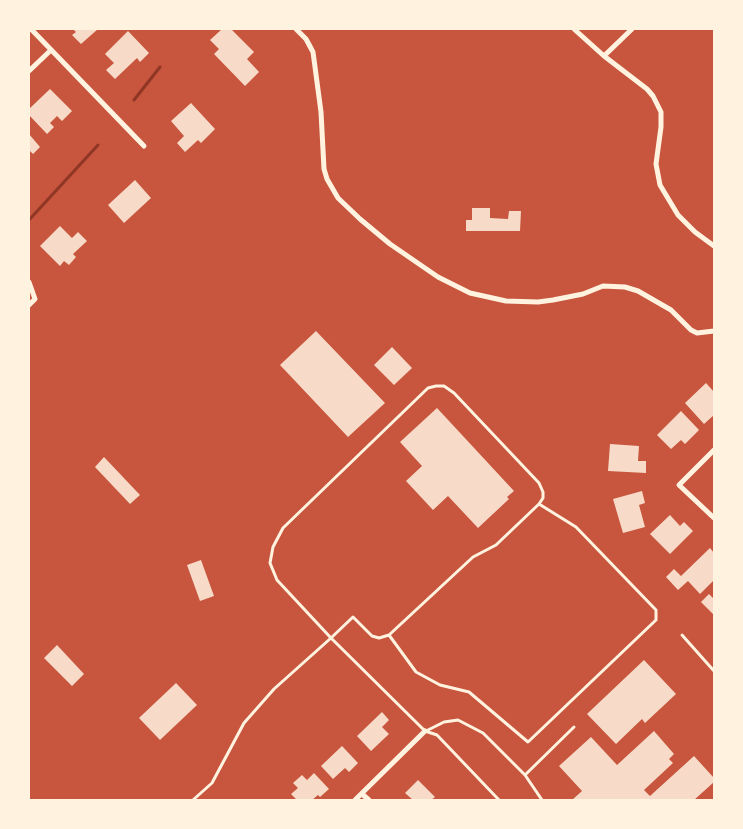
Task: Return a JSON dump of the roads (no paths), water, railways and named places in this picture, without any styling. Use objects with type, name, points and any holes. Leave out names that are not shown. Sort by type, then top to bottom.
[{"type":"street","points":[[31,29],[144,146]]},
{"type":"street","points":[[296,29],[306,39],[313,52],[322,122],[324,168],[327,179],[338,198],[397,248],[438,277],[470,293],[506,301],[538,302],[582,294],[603,286],[625,287],[652,298],[671,310],[697,334],[714,331]]},
{"type":"street","points":[[574,29],[604,56],[647,89],[658,104],[661,112],[661,127],[656,164],[660,185],[678,214],[695,232],[714,246]]},
{"type":"street","points":[[604,56],[632,29]]},
{"type":"street","points":[[29,70],[51,50]]},
{"type":"street","points":[[29,282],[35,299],[29,305]]},
{"type":"street","points":[[714,450],[679,485],[714,518]]},
{"type":"street","points":[[355,800],[425,732]]},
{"type":"street","points":[[362,794],[369,800]]},
{"type":"lane","points":[[193,800],[212,783],[244,723],[274,690],[331,638],[353,617],[372,636],[379,638],[389,635],[473,557],[496,545],[543,498],[543,492],[538,483],[454,393],[444,386],[428,388],[283,528],[273,547],[270,563],[277,580],[331,638],[425,732],[437,735],[499,800]]},
{"type":"lane","points":[[389,635],[416,672],[440,685],[469,692],[528,742],[656,620],[656,610],[576,527],[539,504]]},
{"type":"lane","points":[[682,635],[714,672]]},
{"type":"lane","points":[[425,732],[444,722],[458,720],[483,732],[525,775],[542,800]]},
{"type":"lane","points":[[525,775],[574,727]]},
{"type":"waterway","points":[[134,100],[160,67]]},
{"type":"waterway","points":[[29,220],[98,145]]}]
